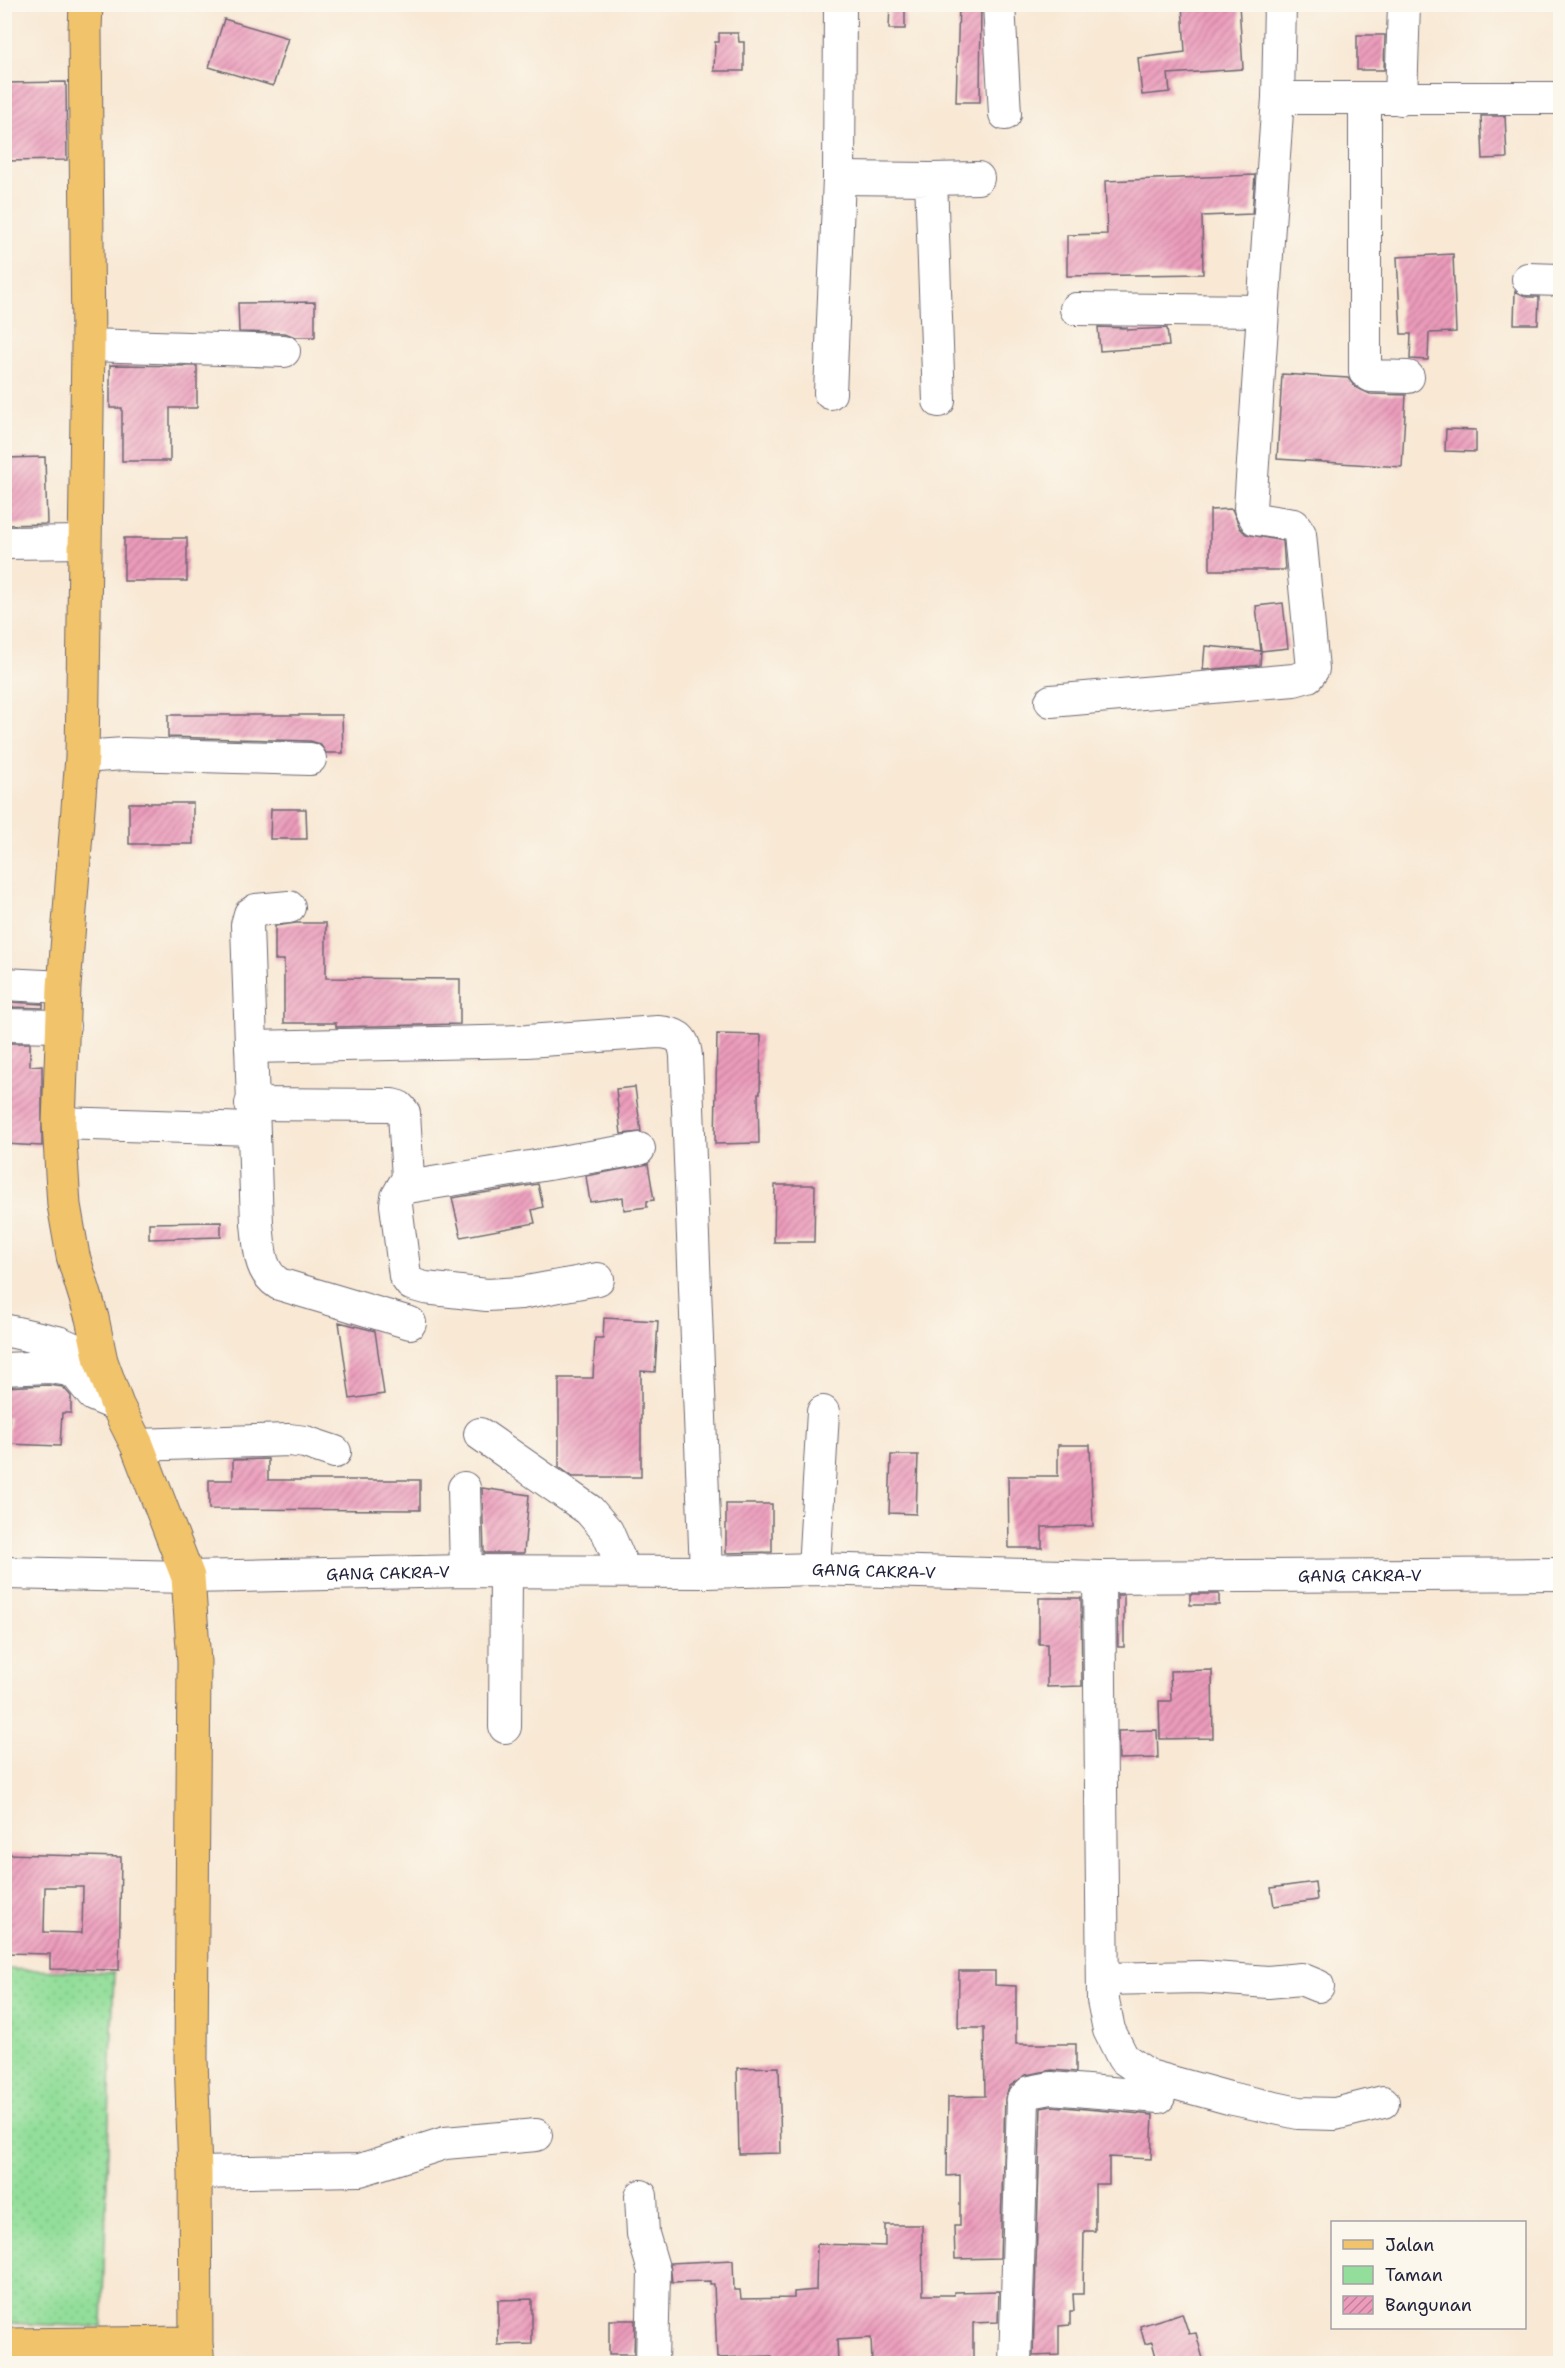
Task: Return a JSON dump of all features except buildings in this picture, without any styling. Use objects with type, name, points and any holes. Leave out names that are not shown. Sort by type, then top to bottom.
[{"type":"main road","points":[[4,2345],[197,2353],[191,2058],[194,1662],[188,1577],[137,1445],[117,1406],[101,1361],[92,1318],[71,1246],[64,1205],[59,1123],[64,987],[82,757],[88,345],[86,4]]},
{"type":"street","points":[[830,393],[839,178],[840,4]]},
{"type":"street","points":[[999,4],[1005,114]]},
{"type":"street","points":[[1051,701],[1294,680],[1308,676],[1313,669],[1300,534],[1294,525],[1256,519],[1250,508],[1278,98],[1280,4]]},
{"type":"street","points":[[1401,99],[1404,4]]},
{"type":"street","points":[[1278,98],[1560,98]]},
{"type":"street","points":[[1365,99],[1365,372],[1371,376],[1408,377]]},
{"type":"street","points":[[839,178],[978,178]]},
{"type":"street","points":[[931,179],[939,401]]},
{"type":"street","points":[[1528,279],[1560,279]]},
{"type":"street","points":[[1076,309],[1263,311]]},
{"type":"street","points":[[88,345],[284,351]]},
{"type":"street","points":[[4,543],[85,542]]},
{"type":"street","points":[[82,757],[124,754],[310,759]]},
{"type":"street","points":[[289,907],[256,910],[250,914],[247,924],[257,1224],[263,1268],[269,1278],[279,1284],[410,1323]]},
{"type":"street","points":[[4,984],[64,987]]},
{"type":"street","points":[[4,1025],[64,1026]]},
{"type":"street","points":[[251,1047],[515,1042],[658,1032],[670,1033],[683,1041],[686,1056],[706,1572]]},
{"type":"street","points":[[59,1123],[252,1116],[392,1105],[399,1107],[404,1113],[408,1178],[397,1197],[396,1205],[405,1276],[411,1284],[425,1288],[487,1295],[521,1293],[598,1280]]},
{"type":"street","points":[[402,1188],[639,1149]]},
{"type":"street","points":[[4,1330],[58,1342],[101,1361]]},
{"type":"street","points":[[4,1369],[49,1366],[69,1370],[93,1395],[117,1406]]},
{"type":"street","points":[[814,1569],[823,1413]]},
{"type":"street","points":[[480,1434],[589,1510],[607,1531],[624,1570]]},
{"type":"street","points":[[137,1445],[289,1440],[305,1442],[335,1452]]},
{"type":"street","points":[[464,1488],[466,1571]]},
{"type":"street","name":"GANG CAKRA-V","points":[[4,1573],[188,1577],[506,1570],[706,1572],[814,1569],[1099,1577],[1560,1574]]},
{"type":"street","points":[[505,1726],[506,1570]]},
{"type":"street","points":[[1099,1577],[1103,2000],[1109,2030],[1123,2058],[1149,2076],[1229,2098],[1298,2113],[1335,2114],[1383,2102]]},
{"type":"street","points":[[1103,1979],[1200,1977],[1268,1982],[1301,1979],[1318,1986]]},
{"type":"street","points":[[1015,2364],[1023,2099],[1030,2092],[1051,2088],[1159,2097]]},
{"type":"street","points":[[195,2173],[360,2170],[446,2143],[536,2135]]},
{"type":"street","points":[[641,2196],[643,2234],[654,2271],[651,2364]]},
{"type":"green space","points":[[5,1969],[114,1973],[102,2327],[5,2323]]}]
